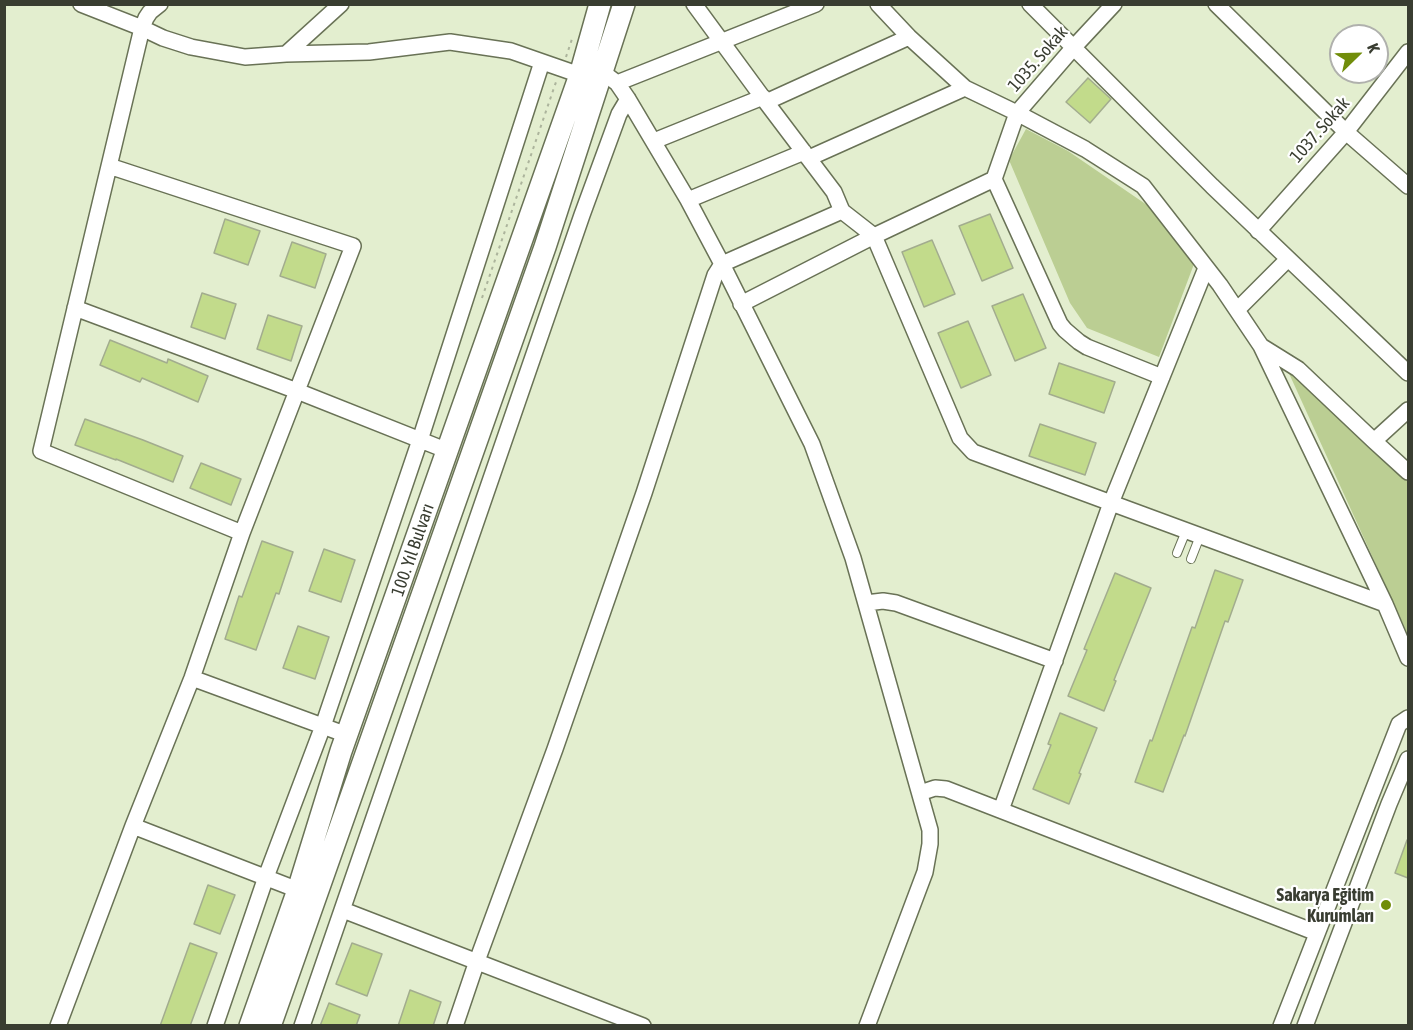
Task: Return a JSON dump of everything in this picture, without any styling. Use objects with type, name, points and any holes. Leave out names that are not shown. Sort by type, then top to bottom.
[{"type":"main road","name":"100. Yıl Bulvarı","points":[[250,1026],[298,890],[347,735],[448,451],[599,79],[600,4]]},
{"type":"main road","name":"100. Yıl Bulvarı","points":[[270,1026],[545,247],[624,4]]},
{"type":"street","points":[[81,4],[163,38],[191,47],[245,57],[369,52],[450,42],[511,51],[599,79],[628,99],[688,200],[812,444],[853,558],[930,830],[925,872],[867,1026]]},
{"type":"street","points":[[160,4],[150,12],[142,28],[41,452],[242,533]]},
{"type":"street","points":[[286,54],[341,4]]},
{"type":"street","points":[[694,4],[834,192],[842,211],[874,236],[960,438],[973,452],[1385,604]]},
{"type":"street","points":[[599,79],[722,42],[816,4]]},
{"type":"street","points":[[878,4],[909,37],[965,88],[1086,149],[1143,186],[1220,285],[1261,345],[1385,604],[1408,658]]},
{"type":"street","points":[[1030,4],[1258,231],[1408,373]]},
{"type":"street","name":"1035. Sokak","points":[[1017,113],[1114,4]]},
{"type":"street","points":[[1216,4],[1346,132],[1408,186]]},
{"type":"street","points":[[654,141],[764,99],[909,37]]},
{"type":"street","name":"1037. Sokak","points":[[1258,231],[1346,132],[1408,52]]},
{"type":"street","points":[[214,1026],[323,726],[420,440],[542,62]]},
{"type":"street","points":[[688,200],[807,155],[965,88]]},
{"type":"street","points":[[302,1026],[582,215],[619,114],[628,99]]},
{"type":"street","points":[[1017,113],[994,179],[1060,324],[1087,347],[1162,377]]},
{"type":"street","points":[[58,1026],[133,826],[192,678],[242,533],[353,246],[109,166]]},
{"type":"street","points":[[741,304],[874,236],[994,179]]},
{"type":"street","points":[[455,1026],[644,493],[715,275],[722,264],[842,211]]},
{"type":"street","points":[[1237,310],[1288,259]]},
{"type":"street","points":[[1001,810],[1112,503],[1206,268]]},
{"type":"street","points":[[75,308],[297,391],[448,451]]},
{"type":"street","points":[[1261,345],[1298,369],[1408,472]]},
{"type":"street","points":[[1374,441],[1408,410]]},
{"type":"street","points":[[866,603],[883,601],[896,603],[1055,661]]},
{"type":"street","points":[[192,678],[347,735]]},
{"type":"street","points":[[1281,1026],[1399,724],[1408,718]]},
{"type":"street","points":[[1305,1026],[1408,759]]},
{"type":"street","points":[[920,793],[935,788],[946,789],[1317,933]]},
{"type":"street","points":[[133,826],[298,890]]},
{"type":"street","points":[[342,910],[643,1026]]},
{"type":"lane","points":[[1177,553],[1193,533]]},
{"type":"lane","points":[[1191,558],[1193,533]]},
{"type":"path","points":[[481,301],[557,80]]},
{"type":"green space","points":[[1026,129],[1068,151],[1147,205],[1194,264],[1159,357],[1087,328],[1070,303],[1009,160]]},
{"type":"green space","points":[[1287,369],[1408,480],[1408,635]]},
{"type":"building","points":[[1088,78],[1111,99],[1090,123],[1066,102]]},
{"type":"building","points":[[990,214],[1013,268],[982,281],[959,226]]},
{"type":"building","points":[[225,219],[260,231],[248,265],[214,253]]},
{"type":"building","points":[[932,240],[955,294],[924,307],[902,252]]},
{"type":"building","points":[[292,242],[326,254],[315,288],[280,276]]},
{"type":"building","points":[[202,293],[236,304],[225,339],[191,327]]},
{"type":"building","points":[[1023,294],[1046,348],[1015,361],[992,306]]},
{"type":"building","points":[[268,315],[302,326],[291,361],[257,349]]},
{"type":"building","points":[[968,321],[991,375],[961,388],[938,333]]},
{"type":"building","points":[[110,340],[167,363],[168,359],[208,376],[198,402],[142,378],[140,382],[100,365]]},
{"type":"building","points":[[1059,363],[1115,382],[1104,413],[1049,394]]},
{"type":"building","points":[[85,419],[183,456],[173,482],[75,445]]},
{"type":"building","points":[[1040,424],[1096,443],[1085,475],[1029,456]]},
{"type":"building","points":[[201,463],[241,479],[231,505],[190,488]]},
{"type":"building","points":[[262,541],[293,552],[256,650],[225,639],[239,596],[242,597]]},
{"type":"building","points":[[324,549],[355,560],[341,602],[309,591]]},
{"type":"building","points":[[1215,570],[1243,580],[1228,622],[1225,621],[1163,792],[1135,782]]},
{"type":"building","points":[[1115,573],[1151,588],[1104,711],[1068,696],[1087,650],[1084,649]]},
{"type":"building","points":[[298,626],[329,637],[315,679],[283,668]]},
{"type":"building","points":[[1060,713],[1097,728],[1069,804],[1033,789],[1051,745],[1048,744]]},
{"type":"building","points":[[1408,841],[1408,878],[1395,873]]},
{"type":"building","points":[[208,885],[235,895],[220,934],[194,924]]},
{"type":"building","points":[[190,943],[217,953],[190,1026],[160,1026]]},
{"type":"building","points":[[352,943],[382,954],[367,996],[336,984]]},
{"type":"building","points":[[410,990],[441,1002],[433,1026],[398,1026]]},
{"type":"building","points":[[329,1003],[360,1015],[356,1026],[320,1026]]},
{"type":"place","name":"Sakarya Eğitim Kurumları","points":[[1386,905]]}]
